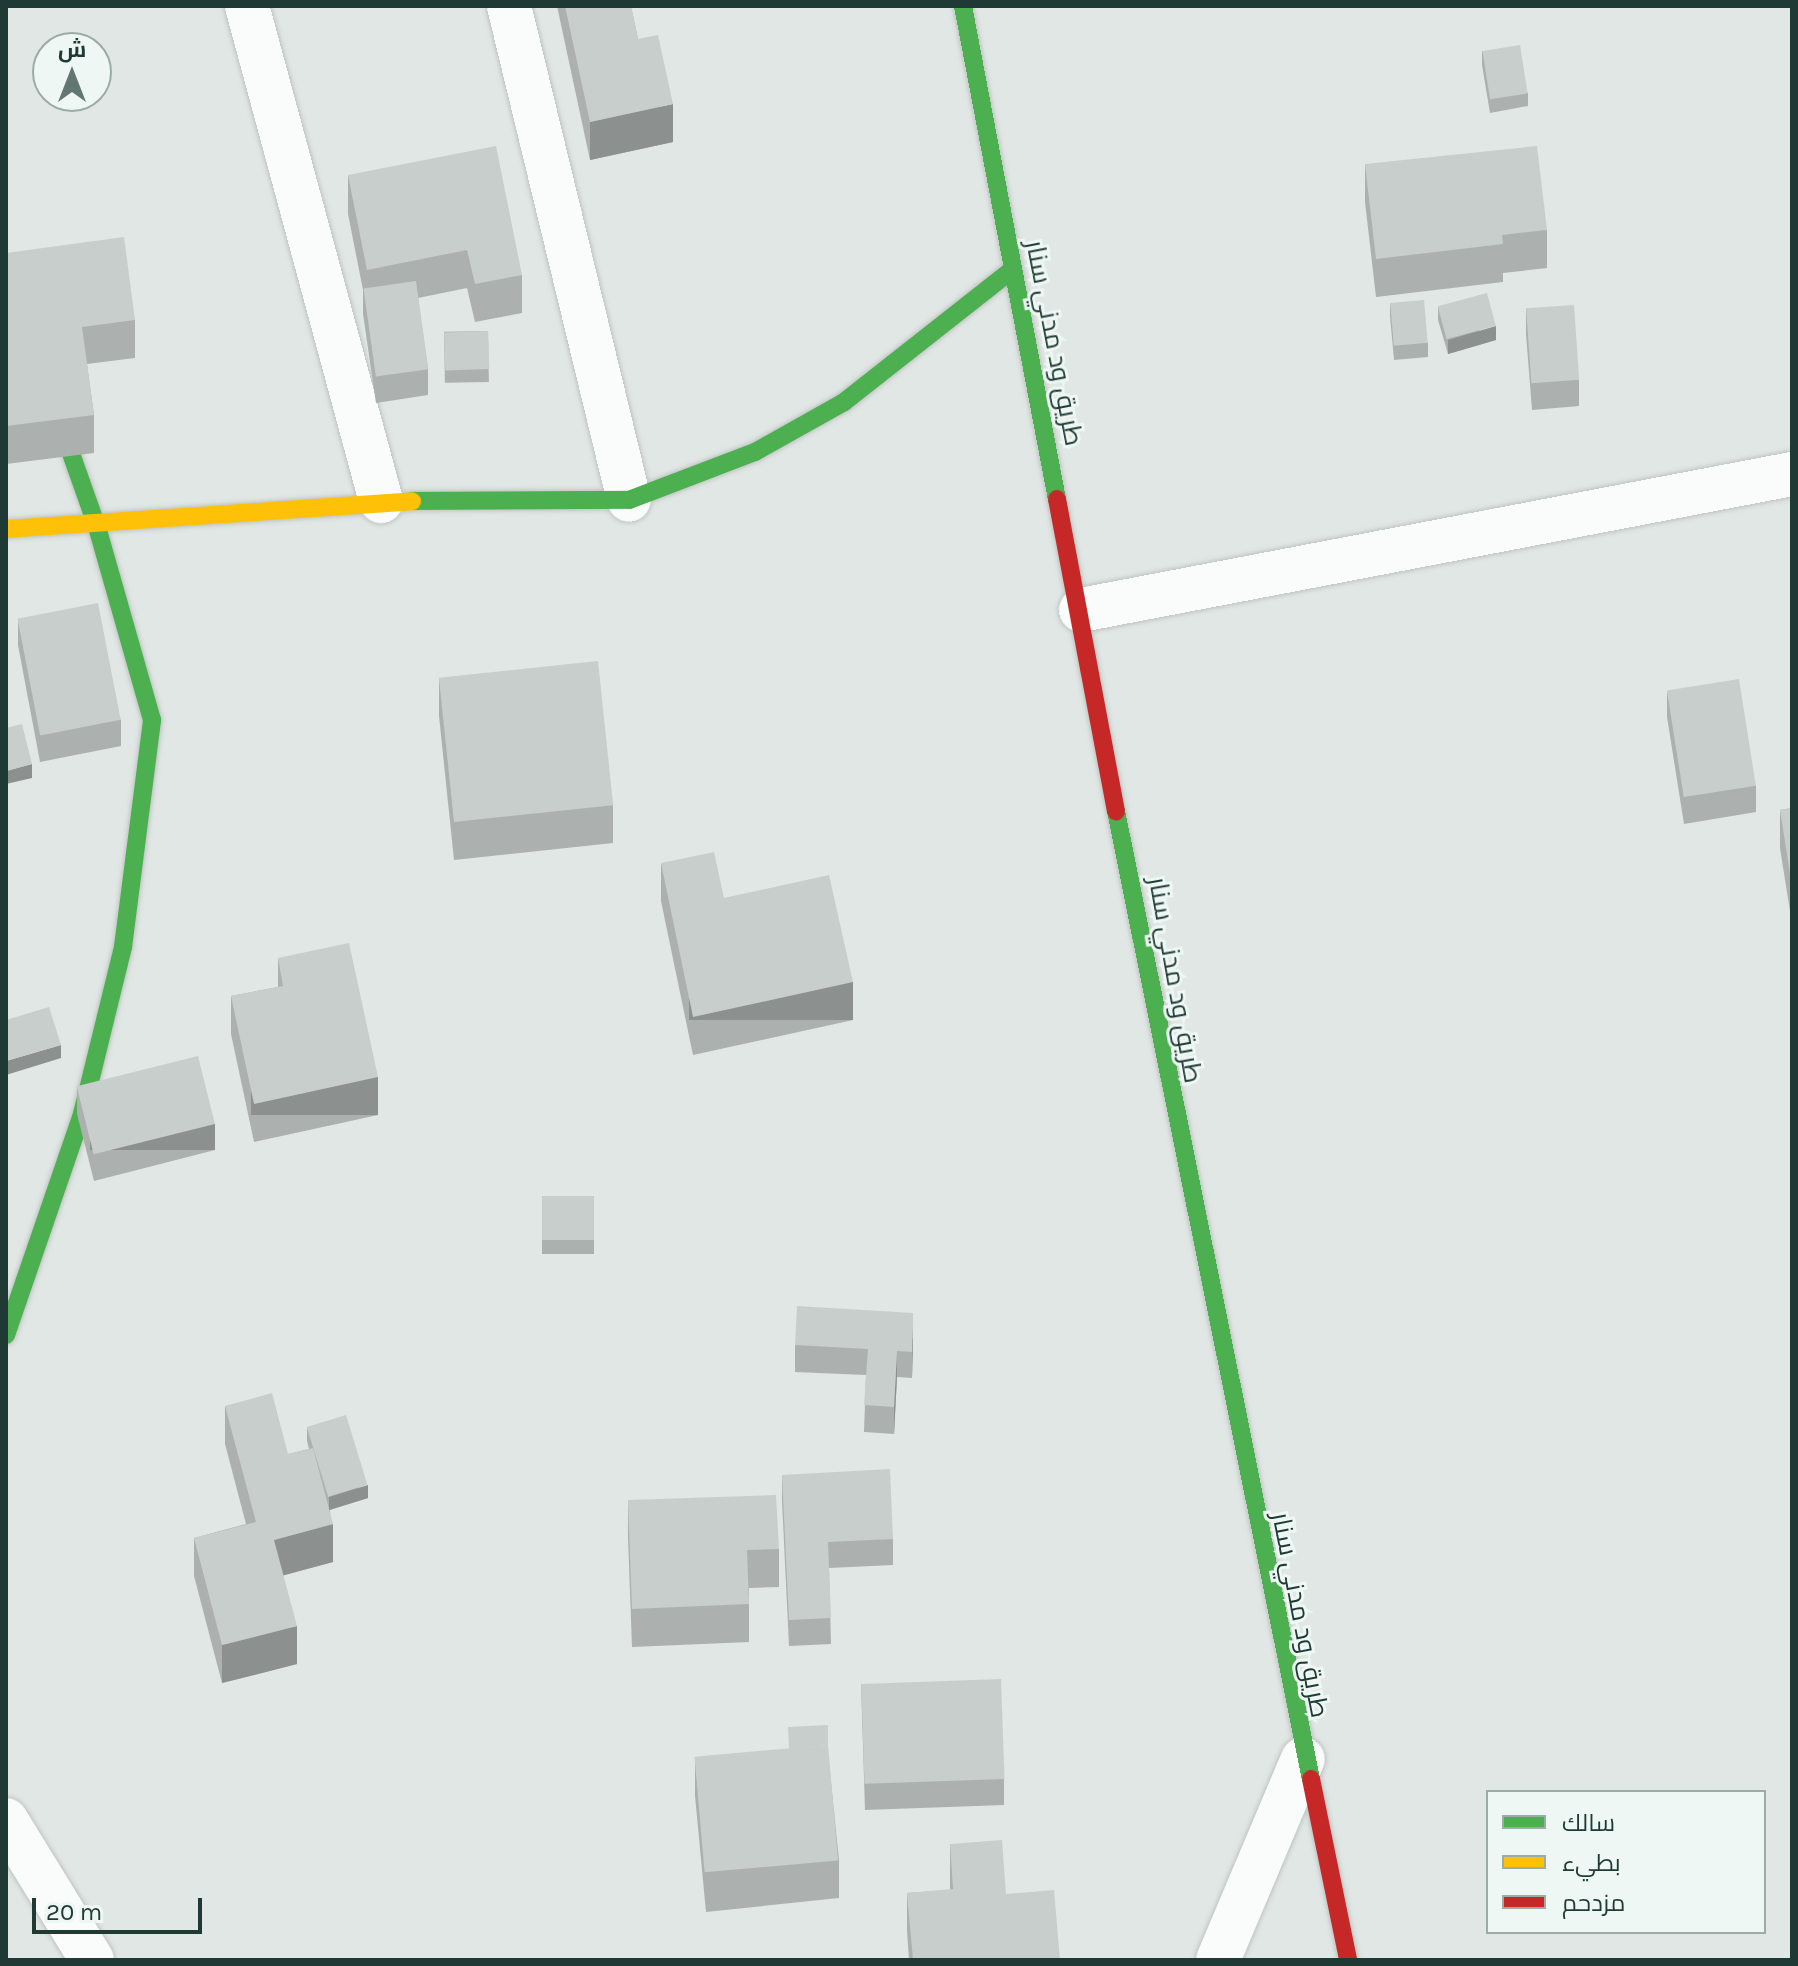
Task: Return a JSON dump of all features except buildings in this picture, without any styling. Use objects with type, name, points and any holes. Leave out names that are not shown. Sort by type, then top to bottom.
[{"type":"main road","name":"طريق ود مدني سنار","points":[[963,6],[1012,270],[1081,610],[1172,1106],[1303,1759],[1348,1960]]},
{"type":"main road","points":[[6,529],[381,501],[629,500],[755,452],[844,402],[1012,270]]},
{"type":"main road","points":[[6,1335],[82,1114],[123,947],[152,720],[96,524],[46,381]]},
{"type":"street","points":[[247,6],[381,501]]},
{"type":"street","points":[[509,6],[629,500]]},
{"type":"street","points":[[1081,610],[1792,474]]},
{"type":"street","points":[[1218,1960],[1303,1759]]},
{"type":"street","points":[[7,1823],[92,1960]]},
{"type":"traffic: fast","points":[[963,6],[1057,499]]},
{"type":"traffic: fast","points":[[412,501],[629,500],[755,452],[844,402],[1012,270]]},
{"type":"traffic: fast","points":[[6,1335],[82,1114],[123,947],[152,720],[96,524],[52,400]]},
{"type":"traffic: fast","points":[[1116,811],[1311,1779]]},
{"type":"traffic: slow","points":[[6,529],[412,501]]},
{"type":"traffic: jam","points":[[1057,499],[1116,811]]},
{"type":"traffic: jam","points":[[1311,1779],[1348,1960]]}]
